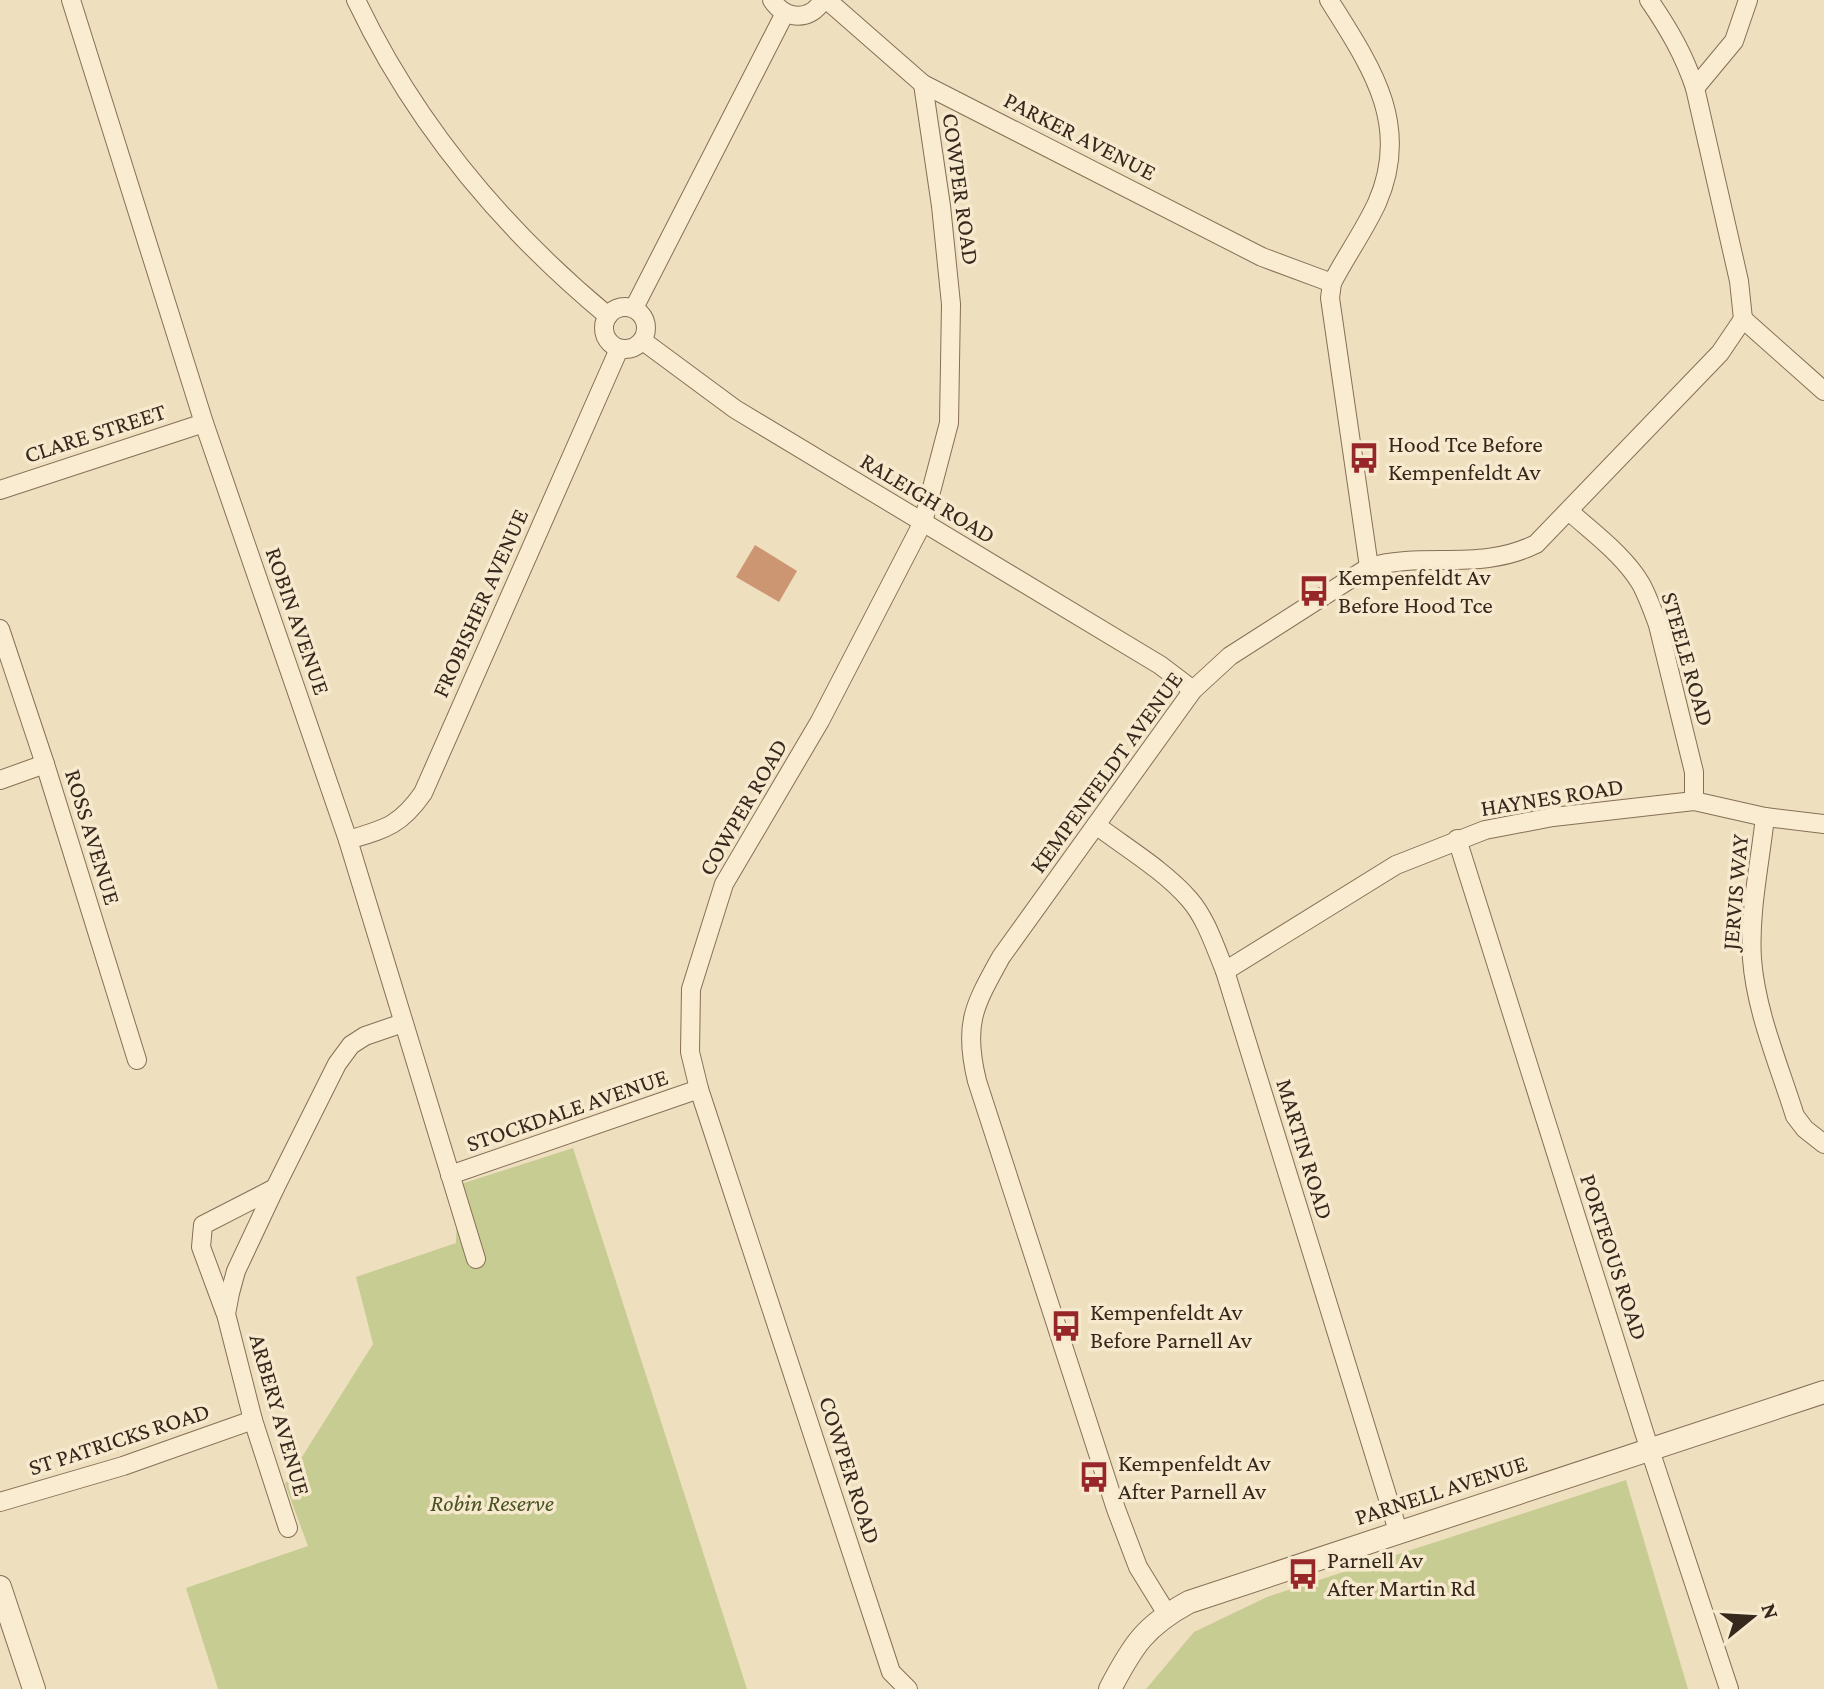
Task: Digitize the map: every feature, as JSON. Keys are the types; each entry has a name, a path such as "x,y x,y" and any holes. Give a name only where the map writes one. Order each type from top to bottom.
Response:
{"street":[{"name":"ROBIN AVENUE","path":"71,0 204,423 348,840 476,1259"},
{"path":"356,0 390,66 446,149 514,230 608,316"},
{"path":"634,308 779,7 802,16 811,13 825,0"},
{"name":"PARKER AVENUE","path":"825,0 923,84 1262,257 1332,283"},
{"path":"1329,0 1370,69 1388,115 1391,138 1390,162 1380,194 1332,283 1331,310 1369,567"},
{"path":"1649,0 1672,32 1695,88 1739,281 1743,319 1824,391"},
{"path":"1695,88 1734,41 1748,0"},
{"name":"COWPER ROAD","path":"908,1689 891,1672 699,1089 690,1052 691,989 724,884 820,721 923,522 949,423 951,304 941,206 923,84"},
{"path":"619,307 634,308 646,322 643,341 633,349 613,346 605,335 608,316 619,307"},
{"name":"KEMPENFELDT AVENUE","path":"1167,1614 1138,1567 1116,1509 970,1054 972,1019 986,985 1001,957 1193,690 1230,656 1369,567 1389,561 1482,561 1504,557 1536,544 1720,353 1743,319"},
{"name":"RALEIGH ROAD","path":"643,341 735,409 1160,665 1193,690"},
{"name":"FROBISHER AVENUE","path":"348,840 402,819 423,793 619,349"},
{"name":"CLARE STREET","path":"0,490 204,423"},
{"name":"STEELE ROAD","path":"1569,511 1625,563 1640,582 1650,603 1694,772 1694,801"},
{"name":"ROSS AVENUE","path":"0,629 137,1060"},
{"path":"0,780 45,764"},
{"name":"HAYNES ROAD","path":"1225,971 1396,865 1457,839 1510,824 1694,801 1765,817 1824,824"},
{"name":"JERVIS WAY","path":"1765,817 1755,903 1752,957 1755,982 1795,1116 1805,1129 1824,1144"},
{"name":"MARTIN ROAD","path":"1096,825 1190,899 1225,971 1398,1531"},
{"name":"PORTEOUS ROAD","path":"1457,839 1729,1689"},
{"name":"ARBERY AVENUE","path":"226,1314 236,1271 337,1064 351,1045 365,1036 403,1023"},
{"name":"STOCKDALE AVENUE","path":"450,1175 699,1089"},
{"name":"ARBERY AVENUE","path":"275,1188 203,1225 201,1247 226,1314 253,1420 288,1528"},
{"name":"PARNELL AVENUE","path":"1110,1689 1151,1625 1189,1602 1824,1392"},
{"name":"ST PATRICKS ROAD","path":"0,1502 123,1466 253,1420"},
{"path":"0,1587 34,1689"}],"green space":[{"name":"Robin Reserve","path":"573,1148 747,1689 218,1689 186,1588 308,1546 285,1484 373,1344 356,1277 456,1243 458,1185"},
{"path":"1626,1480 1688,1689 1146,1689 1194,1632 1267,1597"}],"building":[{"path":"755,545 797,571 779,602 736,577"}],"place":[{"name":"Hood Tce Before Kempenfeldt Av","path":"1364,458"},
{"name":"Kempenfeldt Av Before Hood Tce","path":"1314,591"},
{"name":"Kempenfeldt Av Before Parnell Av","path":"1066,1326"},
{"name":"Kempenfeldt Av After Parnell Av","path":"1094,1477"},
{"name":"Parnell Av After Martin Rd","path":"1303,1574"}]}
